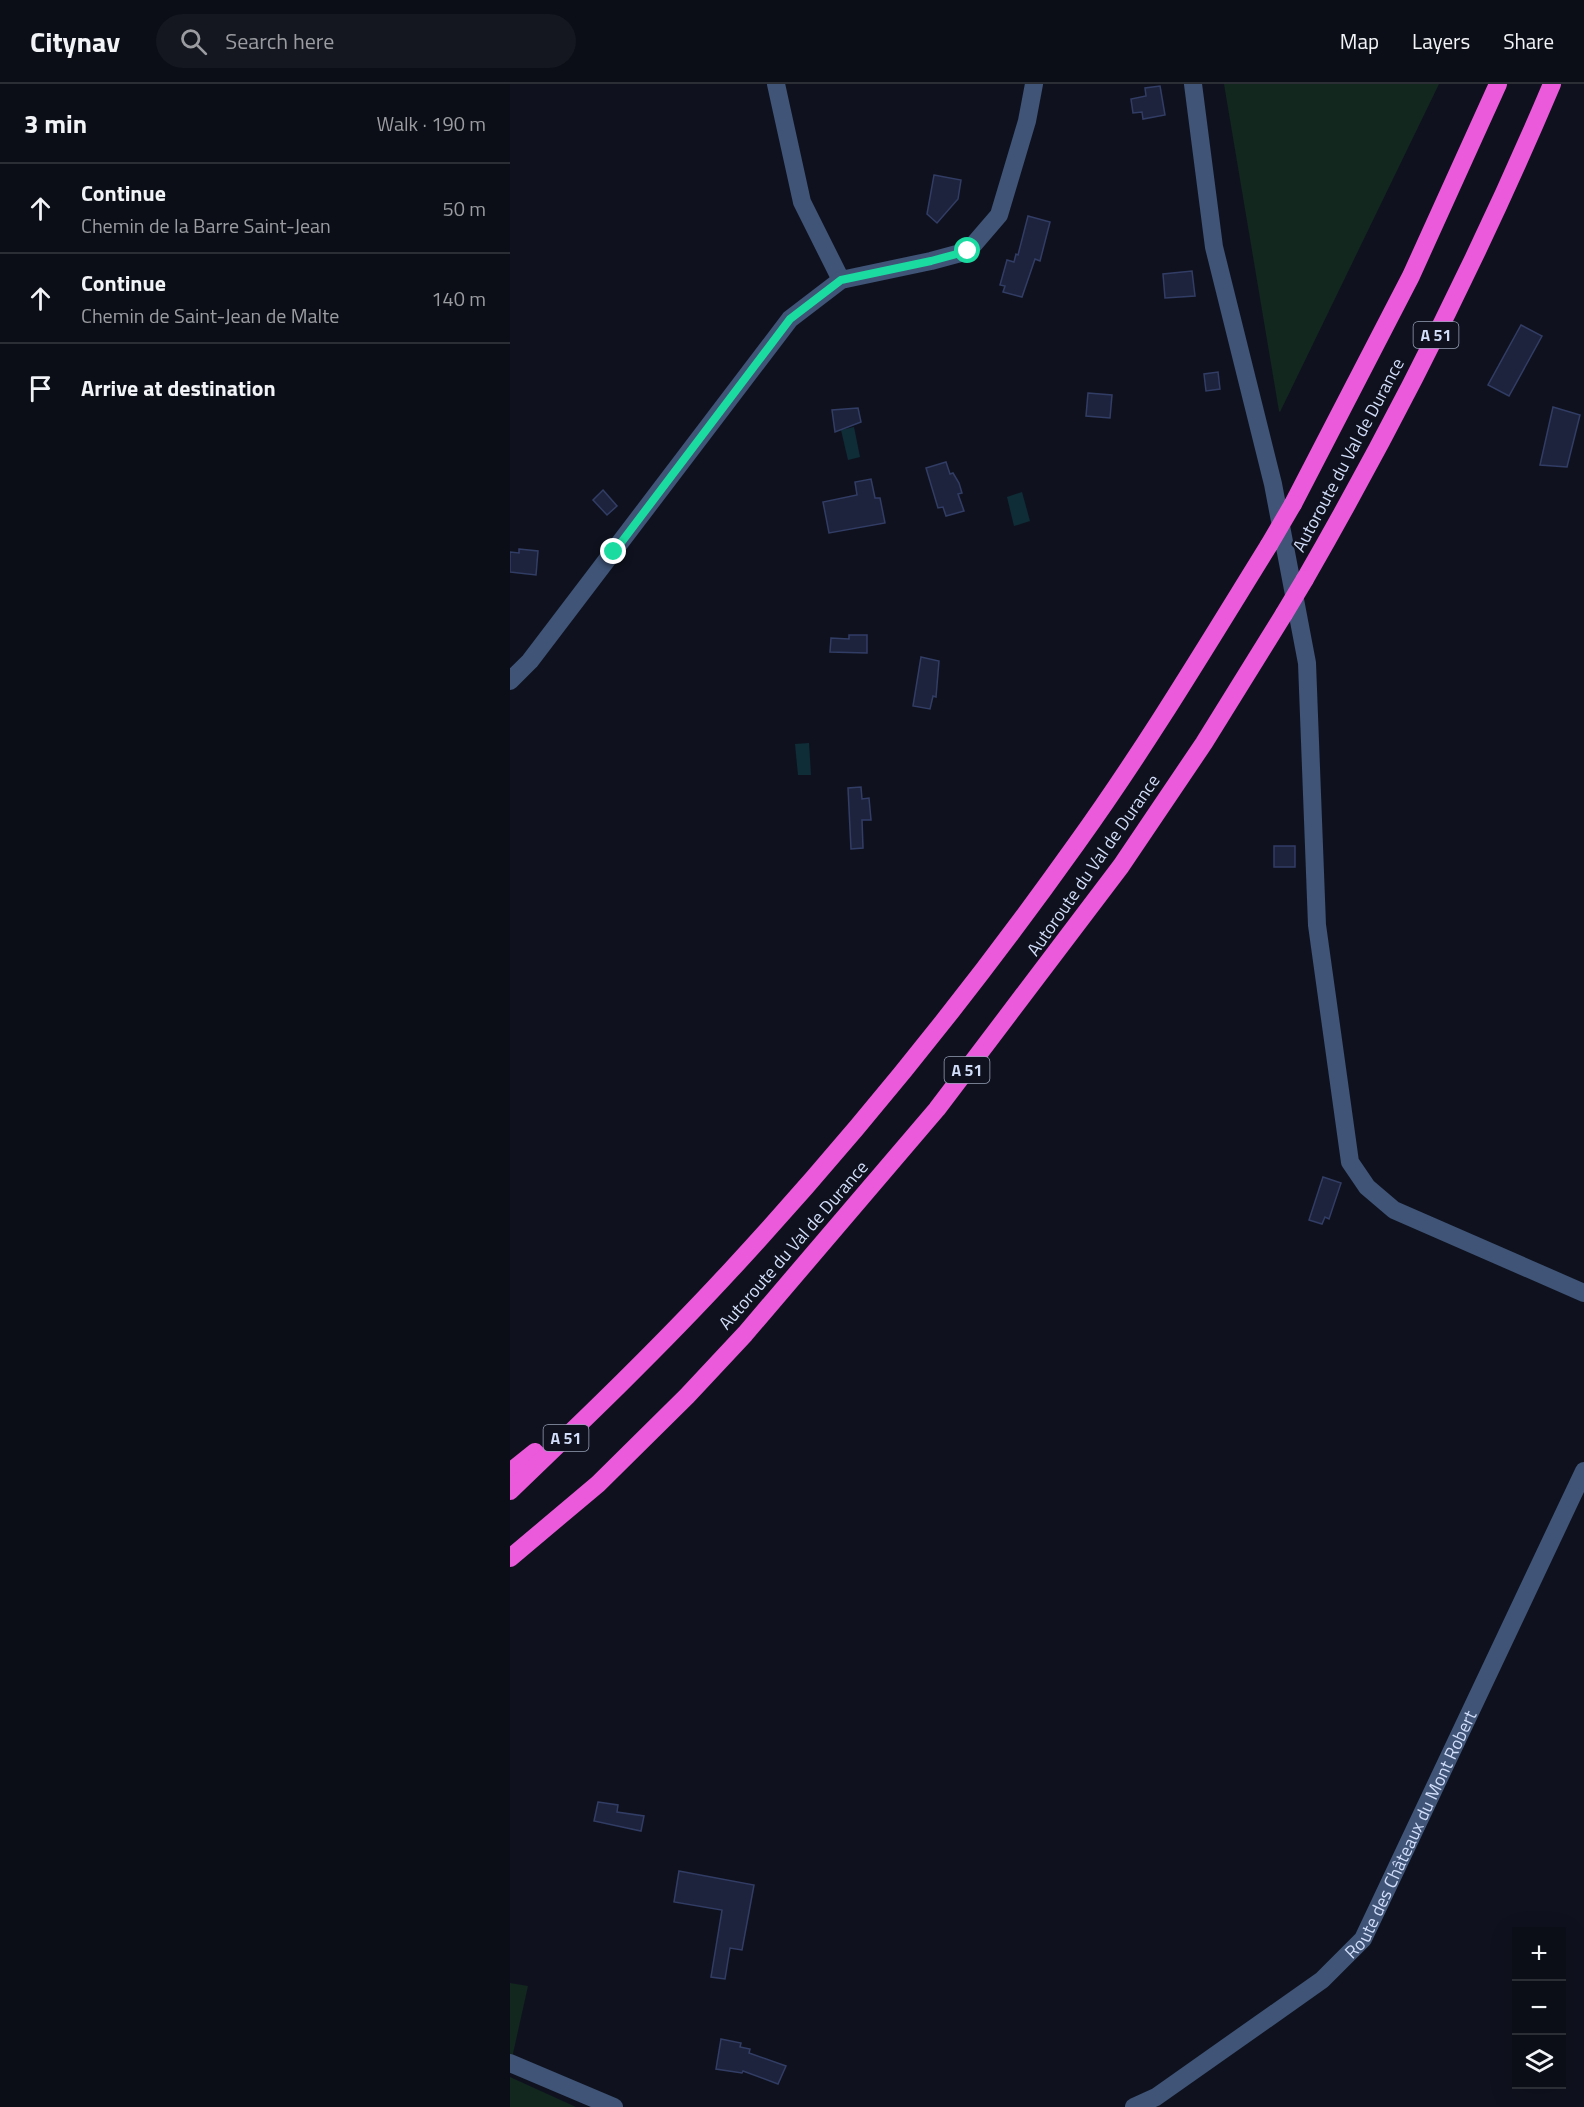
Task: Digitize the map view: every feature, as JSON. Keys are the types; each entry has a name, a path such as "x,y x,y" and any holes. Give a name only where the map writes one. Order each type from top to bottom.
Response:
{"highway":[{"name":"Autoroute du Val de Durance","path":"510,1491 621,1384 792,1202 855,1130 994,956 1078,841 1179,692 1293,504 1406,286 1498,84"},
{"name":"Autoroute du Val de Durance","path":"510,1558 598,1484 745,1334 937,1109 1121,866 1204,743 1305,579 1354,492 1446,315 1552,84"},
{"path":"510,1472 621,1384"},
{"path":"510,1574 598,1484"}],"street":[{"path":"776,84 802,202 841,280"},
{"path":"510,681 530,661 790,319 841,280 968,251 999,215 1027,121 1034,84"},
{"path":"1193,84 1214,247 1273,484 1307,663 1317,925 1350,1162 1367,1187 1394,1210 1584,1293"},
{"name":"Route des Châteaux du Mont Robert","path":"1134,2107 1156,2097 1322,1980 1363,1939 1584,1471"},
{"path":"510,2063 614,2107"}],"green space":[{"path":"1224,84 1439,84 1280,412 1279,411"},
{"path":"510,1983 528,1986 510,2067"},
{"path":"510,2077 576,2107 510,2107"}],"water":[{"path":"854,427 860,457 848,460 841,430"},
{"path":"1022,492 1030,521 1014,526 1007,497"},
{"path":"809,743 811,775 798,775 795,744"}],"building":[{"path":"1160,86 1165,115 1143,119 1142,112 1133,113 1131,99 1146,96 1145,88"},
{"path":"934,175 961,180 958,199 937,223 927,214"},
{"path":"1028,216 1050,222 1040,261 1035,259 1022,297 1003,292 1005,286 1000,285 1007,260 1014,262 1016,254 1018,255"},
{"path":"1192,271 1195,296 1165,298 1163,274"},
{"path":"1521,325 1542,336 1509,396 1488,385"},
{"path":"1218,372 1220,389 1206,391 1204,374"},
{"path":"1088,393 1112,395 1110,418 1086,416"},
{"path":"1553,407 1580,415 1567,467 1540,465"},
{"path":"858,408 861,422 835,432 832,410"},
{"path":"946,462 950,474 953,473 959,483 962,493 958,494 964,511 946,516 943,507 938,508 926,468"},
{"path":"871,479 875,498 880,498 885,523 829,533 823,502 857,495 855,482"},
{"path":"603,490 617,506 607,515 593,500"},
{"path":"519,549 538,551 536,575 510,572 510,552 519,553"},
{"path":"849,635 867,635 867,653 830,652 831,638 849,639"},
{"path":"921,657 939,661 936,697 933,696 930,709 913,706"},
{"path":"861,787 862,799 869,798 871,820 862,820 863,848 851,849 848,788"},
{"path":"1274,846 1295,846 1295,867 1274,867"},
{"path":"1323,1177 1341,1183 1329,1219 1325,1217 1322,1224 1309,1220"},
{"path":"598,1802 618,1805 617,1812 644,1816 641,1831 594,1821"},
{"path":"679,1871 754,1885 742,1950 730,1948 725,1979 711,1977 722,1910 674,1902"},
{"path":"721,2039 741,2043 740,2047 750,2049 749,2053 786,2066 778,2084 743,2071 742,2073 716,2069"}],"route":[{"path":"614,552 790,319 841,280 968,251"}]}
